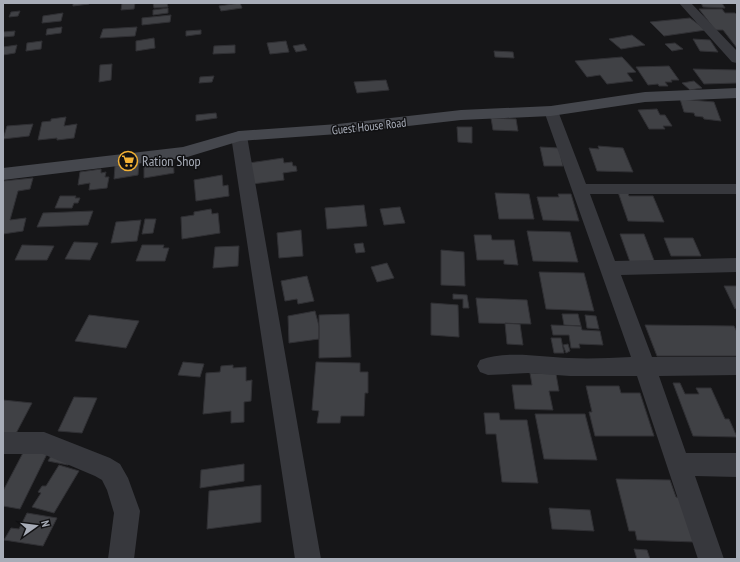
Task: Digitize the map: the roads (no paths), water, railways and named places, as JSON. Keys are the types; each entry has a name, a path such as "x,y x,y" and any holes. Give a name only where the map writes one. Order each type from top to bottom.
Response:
{"main road":[{"name":"Guest House Road","path":"3,174 184,152 239,136 338,129 461,115 551,111 645,97 737,93"}],"street":[{"path":"685,3 737,59"},
{"path":"551,111 645,367 711,559"},
{"path":"239,136 308,559"},
{"path":"580,189 737,189"},
{"path":"608,268 737,265"},
{"path":"488,366 528,364 570,367 737,366"},
{"path":"3,443 44,443 102,466 111,472 119,487 123,504 127,511 120,559"},
{"path":"679,464 737,464"}],"place":[{"name":"Ration Shop","path":"128,161"}]}
